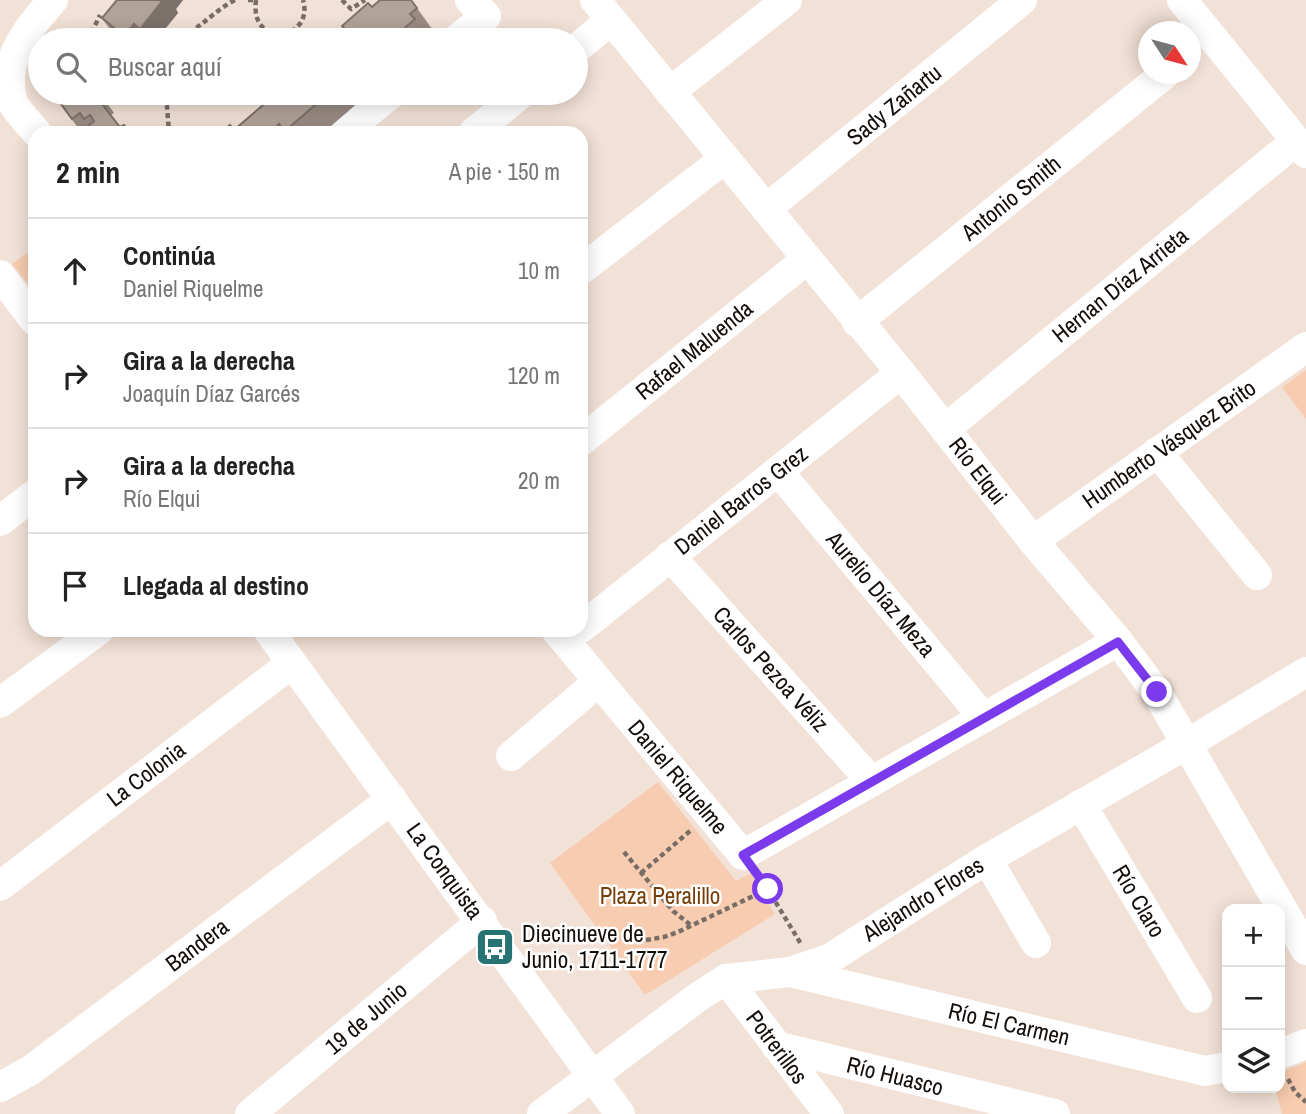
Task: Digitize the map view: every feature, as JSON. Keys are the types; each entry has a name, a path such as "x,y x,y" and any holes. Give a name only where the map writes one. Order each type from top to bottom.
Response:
{"street":[{"path":"29,28 53,0"},
{"path":"470,0 486,16 471,28"},
{"path":"670,92 787,0"},
{"name":"Sady Zañartu","path":"766,209 1022,0"},
{"path":"1182,0 1191,21"},
{"path":"588,32 603,10"},
{"name":"Río Elqui","path":"603,10 901,373 1032,541 1157,692 1306,950"},
{"path":"28,29 11,49 4,76 12,102 31,126"},
{"path":"1201,44 1301,147"},
{"name":"Antonio Smith","path":"857,321 1153,84"},
{"path":"352,126 377,105"},
{"path":"482,126 507,105"},
{"name":"Hernan Díaz Arrieta","path":"945,429 1301,147"},
{"path":"588,265 724,159"},
{"name":"Rafael Maluenda","path":"588,435 806,260"},
{"path":"4,286 28,313"},
{"name":"Humberto Vásquez Brito","path":"1032,541 1306,347"},
{"name":"Daniel Barros Grez","path":"588,618 901,373"},
{"path":"1157,452 1257,575"},
{"name":"Aurelio Díaz Meza","path":"778,471 984,718"},
{"path":"0,521 28,499"},
{"name":"Carlos Pezoa Véliz","path":"670,556 872,782"},
{"path":"0,703 90,637"},
{"name":"La Conquista","path":"273,637 620,1114"},
{"name":"Daniel Riquelme","path":"573,637 598,682 743,855"},
{"path":"743,855 1118,642"},
{"name":"La Colonia","path":"0,886 292,663"},
{"name":"Alejandro Flores","path":"542,1114 726,979 802,969 829,959 987,859 1303,679"},
{"path":"511,756 598,682"},
{"name":"Bandera","path":"0,1087 31,1070 392,799"},
{"name":"Río Claro","path":"1082,804 1197,998"},
{"path":"987,859 1035,943"},
{"name":"19 de Junio","path":"250,1114 482,921"},
{"name":"Río El Carmen","path":"802,969 1205,1071 1222,1068"},
{"name":"Potrerillos","path":"726,979 829,1114"},
{"path":"1285,1062 1306,1045"},
{"name":"Río Huasco","path":"776,1046 1028,1111 1055,1114"}],"path":[{"path":"197,28 216,11 235,0"},
{"path":"248,0 256,0 254,11 263,28"},
{"path":"297,28 304,18 303,0"},
{"path":"342,0 351,9 365,0"},
{"path":"94,28 100,15"},
{"path":"166,105 168,126"},
{"path":"641,873 710,815"},
{"path":"624,852 673,911 692,926"},
{"name":"Daniel Riquelme","path":"743,855 768,889 802,969"},
{"path":"646,940 664,937 692,926 768,889"},
{"path":"1285,1070 1295,1092 1306,1102"}],"green space":[{"path":"28,252 28,283 12,264"},
{"path":"1306,370 1306,419 1282,387"},
{"name":"Plaza Peralillo","path":"658,782 736,881 751,873 775,914 645,995 550,863"},
{"path":"1306,1062 1306,1114 1282,1114 1276,1093 1285,1093 1285,1071"}],"building":[{"path":"117,0 163,0 141,28 134,24 131,28 114,28 102,18"},
{"path":"380,0 411,0 417,8 410,14 415,19 405,28 342,26 368,3 372,7"},
{"path":"62,105 103,105 119,126 88,126 94,121 90,115 84,119 80,113 72,119"},
{"path":"263,105 315,105 291,126 239,126"}],"place":[{"name":"Diecinueve de Junio, 1711-1777","path":"495,947"}],"route":[{"path":"768,889 743,855 1118,642 1157,692"}]}
